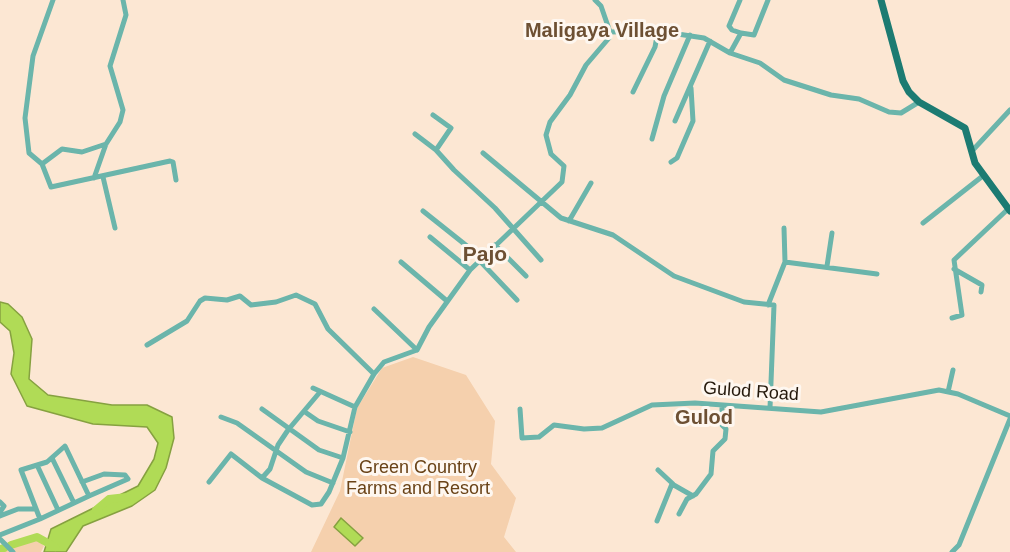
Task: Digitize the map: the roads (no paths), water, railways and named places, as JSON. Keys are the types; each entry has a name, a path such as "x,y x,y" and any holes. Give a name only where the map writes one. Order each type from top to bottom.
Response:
{"main road":[{"path":"881,0 903,81 919,102 962,125 968,134 975,163 1009,210"}],"street":[{"path":"52,0 33,56 25,118 28,150 42,164 52,188 170,161 173,162 176,180"},
{"path":"94,178 106,144 120,122 123,110 110,66 126,15 123,0"},
{"path":"209,482 231,454 262,478 312,505 321,504 343,458 355,407 374,374 384,362 417,350 470,270 562,182 565,170 551,154 547,142 550,122 570,95 593,55 609,38 610,32 601,6 596,0"},
{"path":"740,0 729,26 732,30 754,35 768,0"},
{"path":"610,32 658,31 690,35 710,41 730,53 760,63 784,80 831,95 859,99 889,112 901,113 919,102"},
{"path":"633,92 654,47 658,31"},
{"path":"730,53 741,33"},
{"path":"652,138 664,96 690,35"},
{"path":"675,121 710,41"},
{"path":"671,162 677,158 693,121 691,88"},
{"path":"972,151 1010,110"},
{"path":"433,115 451,128 436,150"},
{"path":"415,134 436,150 542,260"},
{"path":"42,164 62,149 82,152 106,144"},
{"path":"483,153 541,203 569,221 613,235 674,276 744,302 774,305 776,315 770,408"},
{"path":"923,223 984,176"},
{"path":"103,177 115,228"},
{"path":"569,221 591,183"},
{"path":"952,318 962,315 954,269 956,256 1009,210"},
{"path":"423,211 481,259 517,300"},
{"path":"768,305 785,262 784,228"},
{"path":"827,266 832,233"},
{"path":"429,237 470,270"},
{"path":"495,245 526,276"},
{"path":"402,261 447,302"},
{"path":"785,262 877,274"},
{"path":"954,269 982,285 981,292"},
{"path":"147,345 187,321 200,301 205,298 227,300 240,296 251,305 276,302 296,295 315,304 328,329 374,374"},
{"path":"374,309 417,350"},
{"path":"948,392 953,370"},
{"path":"313,388 355,407"},
{"name":"Gulod Road","path":"520,410 522,438 539,437 554,425 584,429 602,428 652,405 723,405 820,412 939,390 1010,418"},
{"path":"262,478 270,469 288,430 320,392"},
{"path":"679,514 687,499 693,496 711,474 713,451 726,435 726,429 722,424 723,405"},
{"path":"262,409 288,430 319,450 343,458"},
{"path":"304,412 318,421 350,432"},
{"path":"221,417 237,423 306,472 333,483"},
{"path":"952,552 959,545 1010,418"},
{"path":"40,519 21,471 22,468 37,465 52,458 65,446 88,496"},
{"path":"52,458 74,502"},
{"path":"37,465 58,510"},
{"path":"658,470 673,484 693,496"},
{"path":"13,552 0,537 128,479 125,475 99,476 82,482"},
{"path":"99,476 106,488"},
{"path":"657,520 673,484"},
{"path":"0,502 4,506 0,514"},
{"path":"0,514 18,509 36,509"}],"waterway":[{"path":"96,510 109,499 127,497"},
{"path":"11,545 37,537 55,547"},
{"path":"0,549 4,548"}],"district":[{"name":"Maligaya Village","path":"602,31"},
{"name":"Pajo","path":"485,255"},
{"name":"Gulod","path":"704,418"}],"park label":[{"name":"Green Country Farms and Resort","path":"418,478"}]}
